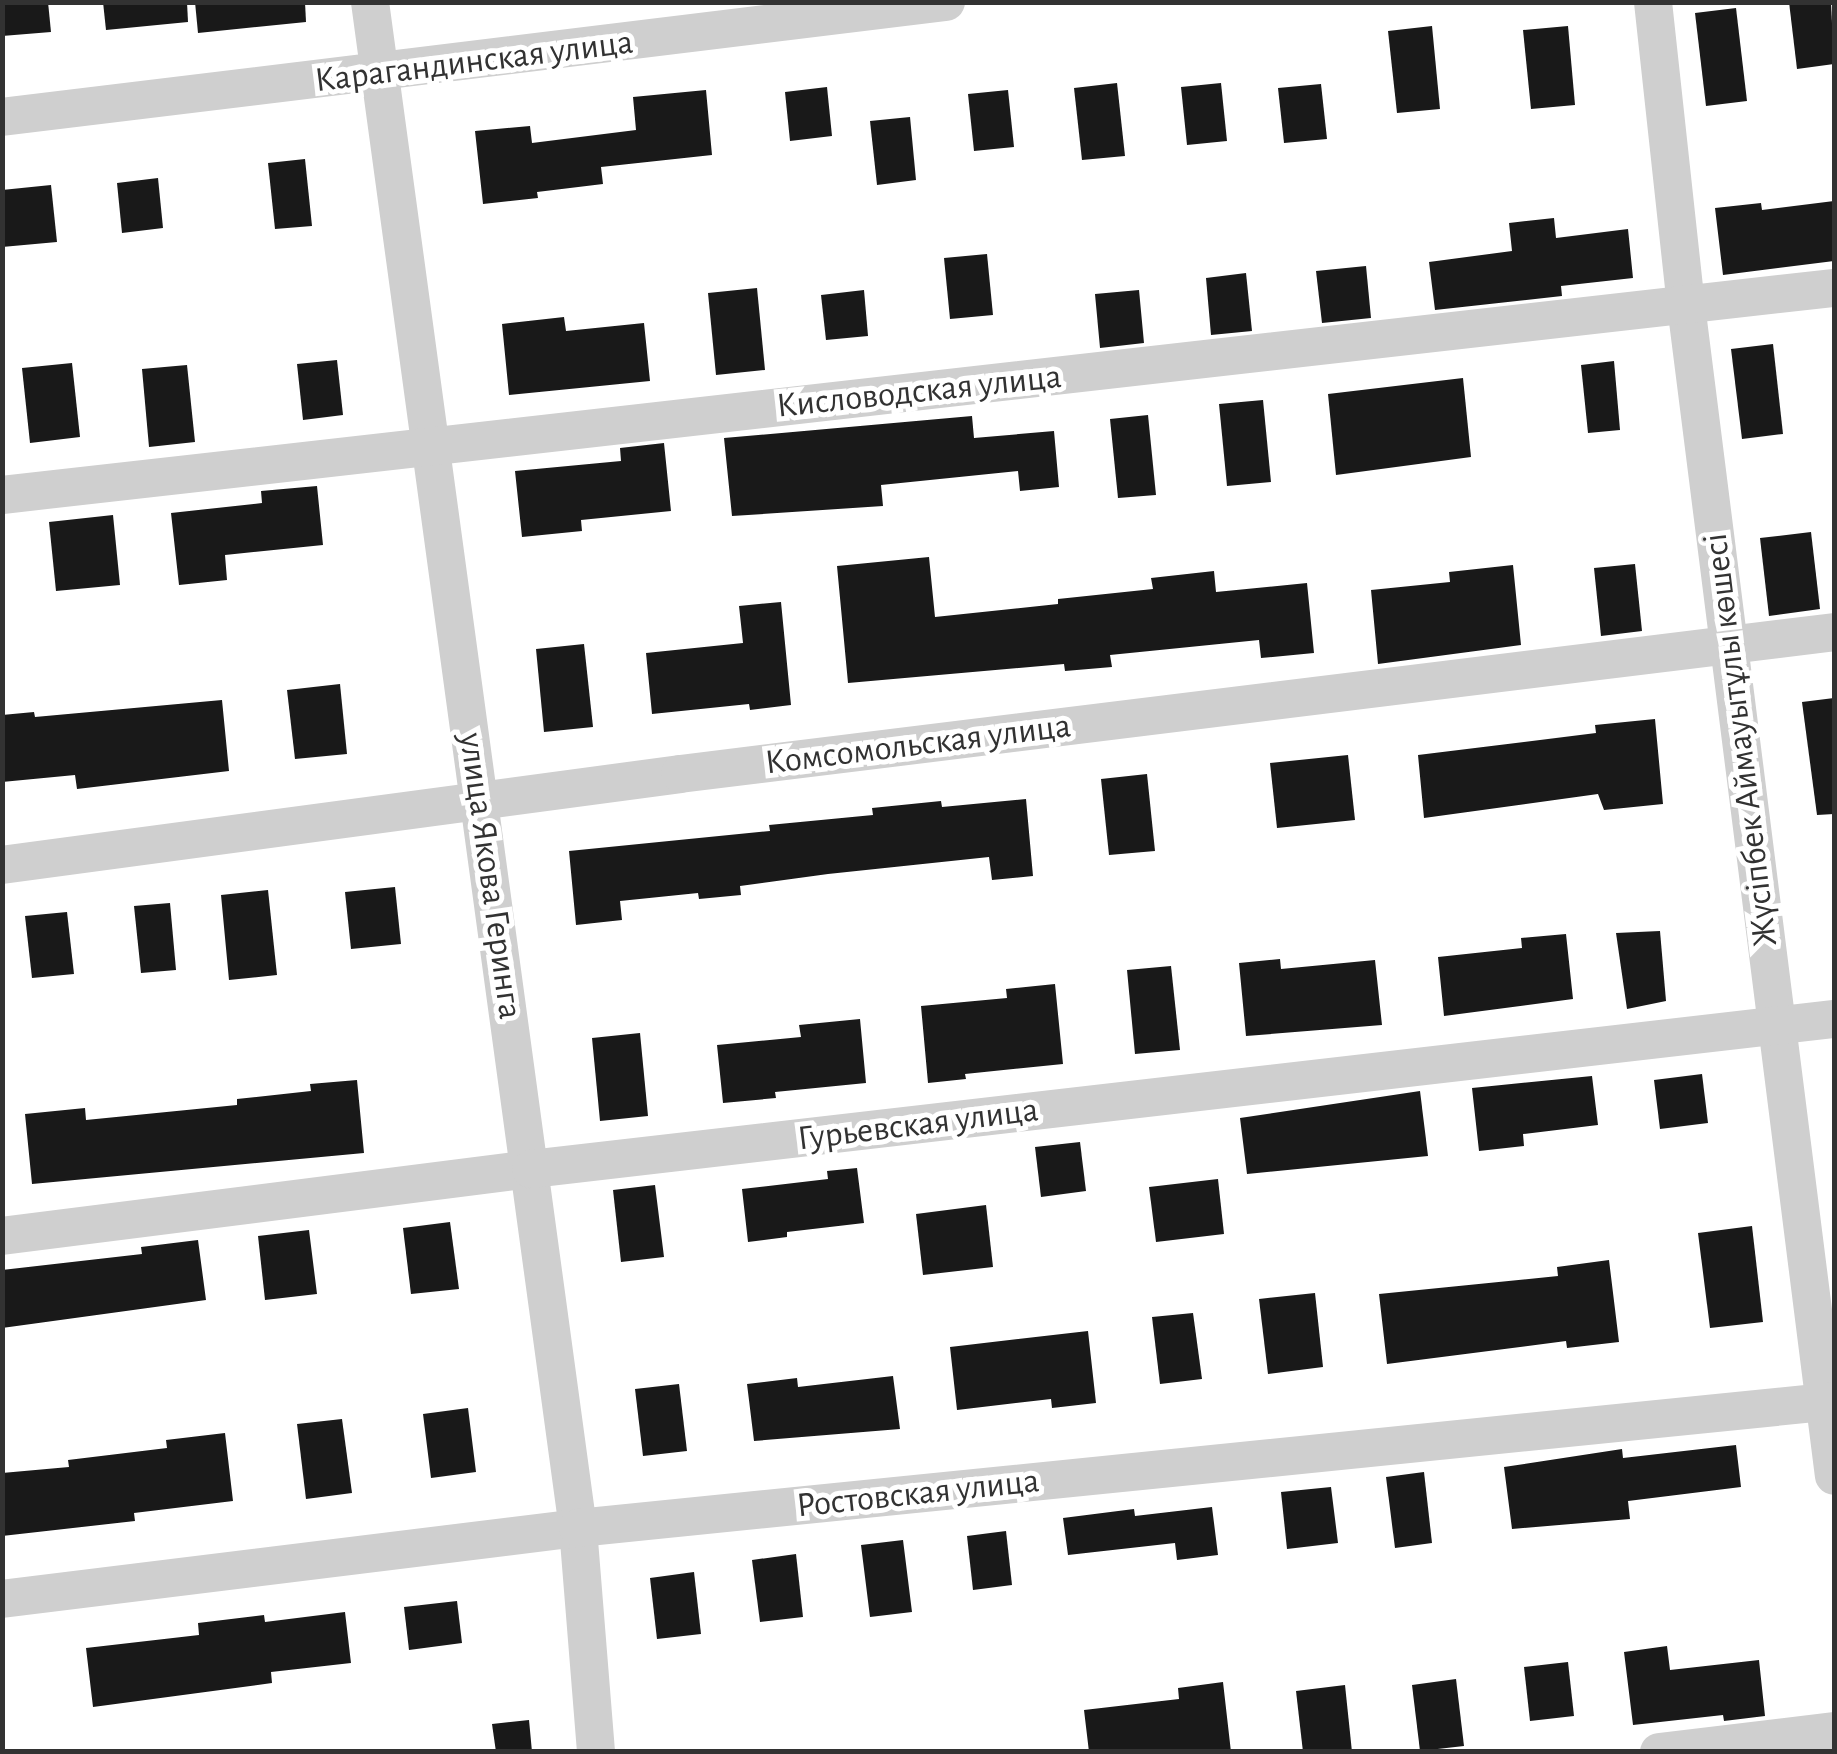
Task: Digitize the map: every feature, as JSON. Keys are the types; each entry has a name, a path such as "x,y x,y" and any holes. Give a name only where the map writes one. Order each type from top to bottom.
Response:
{"street":[{"name":"улица Якова Геринга","path":"370,2 578,1528 596,1752"},
{"name":"Карагандинская улица","path":"2,117 946,2"},
{"name":"Жүсіпбек Аймауытұлы көшесі","path":"1653,2 1686,305 1776,1026 1829,1402 1834,1476"},
{"name":"Кисловодская улица","path":"2,495 1834,288"},
{"name":"Комсомольская улица","path":"2,864 1834,632"},
{"name":"Гурьевская улица","path":"2,1236 531,1170 1834,1019"},
{"name":"Ростовская улица","path":"2,1599 578,1528 1829,1402"},
{"path":"1658,1752 1834,1730"}],"building":[{"path":"2,2 48,2 51,32 2,36"},
{"path":"103,2 187,2 188,22 106,30"},
{"path":"195,2 305,2 306,22 198,33"},
{"path":"1789,2 1831,2 1834,64 1797,69"},
{"path":"1736,8 1747,101 1706,106 1695,13"},
{"path":"1432,26 1440,109 1397,113 1388,31"},
{"path":"1568,26 1575,105 1531,109 1523,30"},
{"path":"1117,83 1125,156 1082,160 1074,88"},
{"path":"1221,83 1227,141 1187,145 1181,87"},
{"path":"1321,84 1327,139 1284,143 1278,88"},
{"path":"827,87 832,136 790,141 785,92"},
{"path":"706,90 712,155 601,167 603,184 537,192 538,198 483,204 475,131 530,126 532,143 636,130 633,97"},
{"path":"1008,90 1014,147 974,151 968,94"},
{"path":"910,117 916,180 877,185 870,121"},
{"path":"305,159 312,226 275,229 268,163"},
{"path":"158,178 163,228 122,233 117,183"},
{"path":"51,185 57,242 2,247 2,190"},
{"path":"1834,201 1834,261 1723,275 1715,208 1761,203 1762,210"},
{"path":"1554,218 1556,238 1628,229 1633,278 1561,286 1562,296 1435,310 1429,262 1512,251 1509,223"},
{"path":"987,254 993,315 950,319 944,258"},
{"path":"1366,266 1371,318 1322,323 1316,271"},
{"path":"1246,273 1252,331 1211,335 1206,278"},
{"path":"757,288 765,370 716,375 708,293"},
{"path":"864,290 868,336 826,340 821,295"},
{"path":"1139,290 1144,343 1100,348 1095,294"},
{"path":"564,317 566,331 644,323 650,381 509,395 502,324"},
{"path":"1773,344 1783,434 1742,439 1731,349"},
{"path":"337,360 343,415 303,420 297,364"},
{"path":"1614,361 1620,430 1588,433 1581,365"},
{"path":"72,363 80,437 30,443 22,368"},
{"path":"187,365 195,442 149,447 142,369"},
{"path":"1463,378 1471,457 1336,475 1328,394"},
{"path":"1263,400 1271,482 1227,486 1219,404"},
{"path":"1148,415 1156,495 1118,498 1110,419"},
{"path":"972,416 974,438 1054,431 1059,487 1020,491 1018,471 881,485 883,506 732,516 724,438"},
{"path":"664,443 671,511 581,520 582,531 522,537 515,471 621,461 620,448"},
{"path":"317,486 323,545 225,555 227,580 179,585 171,513 262,503 261,491"},
{"path":"113,515 120,585 56,591 49,522"},
{"path":"1811,532 1820,609 1769,616 1760,538"},
{"path":"929,557 935,617 1153,589 1151,578 1214,571 1216,592 1307,583 1314,653 1261,658 1259,640 1110,655 1112,667 1065,671 1064,664 848,683 837,566"},
{"path":"1635,564 1642,631 1601,636 1594,568"},
{"path":"1513,565 1521,645 1378,664 1371,590 1450,582 1449,572"},
{"path":"781,602 791,705 750,710 749,704 652,714 646,653 743,643 739,606"},
{"path":"584,644 593,727 544,732 536,649"},
{"path":"340,684 347,754 295,759 287,690"},
{"path":"1834,698 1834,814 1817,815 1802,702"},
{"path":"222,700 229,771 77,789 75,775 2,782 2,715 34,712 35,717"},
{"path":"1655,719 1663,804 1604,810 1598,794 1424,818 1418,755 1596,733 1595,725"},
{"path":"1348,755 1355,820 1277,828 1270,763"},
{"path":"1147,774 1155,851 1109,855 1101,779"},
{"path":"1026,799 1033,876 992,880 989,857 828,874 740,886 741,895 699,899 698,893 620,901 622,920 576,925 569,851 770,831 769,825 873,815 872,808 941,801 942,807"},
{"path":"395,887 401,944 351,949 345,892"},
{"path":"268,890 277,975 229,980 221,895"},
{"path":"170,903 176,970 141,973 134,906"},
{"path":"67,912 74,974 32,978 25,916"},
{"path":"1660,931 1666,1001 1627,1009 1616,933"},
{"path":"1566,934 1573,999 1444,1016 1438,957 1522,948 1521,938"},
{"path":"1280,959 1281,969 1375,960 1382,1025 1246,1036 1239,963"},
{"path":"1171,966 1180,1050 1135,1054 1127,970"},
{"path":"1055,984 1063,1064 965,1074 966,1079 928,1083 921,1006 1007,998 1006,989"},
{"path":"860,1019 866,1083 775,1092 776,1098 723,1103 717,1045 801,1037 799,1025"},
{"path":"640,1033 648,1116 600,1121 592,1038"},
{"path":"1702,1074 1708,1123 1660,1129 1654,1080"},
{"path":"1592,1076 1598,1125 1523,1134 1524,1146 1479,1151 1472,1088"},
{"path":"357,1080 364,1153 32,1184 25,1114 85,1108 86,1120 237,1105 237,1099 311,1091 310,1084"},
{"path":"1420,1091 1428,1156 1247,1174 1240,1118"},
{"path":"1080,1142 1086,1191 1041,1197 1035,1147"},
{"path":"857,1168 864,1223 787,1232 787,1237 748,1242 742,1189 828,1179 827,1171"},
{"path":"1218,1179 1224,1234 1156,1242 1149,1187"},
{"path":"655,1185 664,1257 621,1262 613,1190"},
{"path":"986,1205 993,1267 923,1275 916,1214"},
{"path":"450,1222 459,1289 411,1294 403,1228"},
{"path":"1752,1226 1763,1322 1710,1328 1698,1233"},
{"path":"309,1230 317,1294 265,1300 258,1236"},
{"path":"198,1240 206,1300 2,1328 2,1270 142,1254 141,1247"},
{"path":"1609,1260 1619,1342 1567,1348 1566,1341 1387,1364 1379,1294 1558,1276 1557,1267"},
{"path":"1315,1293 1323,1367 1268,1374 1259,1299"},
{"path":"1193,1313 1202,1379 1160,1384 1152,1317"},
{"path":"1088,1331 1096,1403 1052,1408 1051,1399 957,1410 950,1347"},
{"path":"893,1376 900,1429 754,1441 747,1384 797,1378 798,1387"},
{"path":"679,1384 687,1451 643,1456 635,1389"},
{"path":"468,1408 476,1472 431,1478 423,1414"},
{"path":"342,1419 352,1493 306,1499 297,1424"},
{"path":"225,1433 233,1501 134,1513 135,1521 2,1536 2,1473 69,1467 68,1460 167,1448 166,1440"},
{"path":"1736,1445 1741,1487 1628,1501 1630,1519 1512,1529 1504,1467 1622,1449 1623,1458"},
{"path":"1424,1472 1432,1543 1395,1548 1386,1477"},
{"path":"1331,1487 1338,1543 1287,1549 1281,1492"},
{"path":"1212,1507 1218,1555 1177,1560 1175,1543 1068,1555 1063,1518 1134,1509 1135,1516"},
{"path":"1006,1531 1012,1585 973,1590 967,1536"},
{"path":"903,1540 912,1612 870,1617 861,1545"},
{"path":"796,1554 803,1617 760,1622 752,1560"},
{"path":"694,1572 701,1634 657,1639 650,1578"},
{"path":"457,1601 462,1643 409,1650 404,1607"},
{"path":"345,1612 351,1663 271,1672 272,1683 93,1707 86,1648 199,1635 198,1623 264,1615 265,1622"},
{"path":"1667,1646 1670,1670 1759,1660 1765,1716 1724,1721 1723,1715 1633,1725 1624,1652"},
{"path":"1568,1662 1574,1716 1530,1721 1524,1667"},
{"path":"1456,1679 1464,1746 1420,1751 1412,1685"},
{"path":"1223,1682 1231,1752 1089,1752 1084,1710 1179,1699 1178,1688"},
{"path":"1345,1685 1352,1752 1303,1752 1296,1691"},
{"path":"529,1720 532,1752 496,1752 492,1724"}]}
